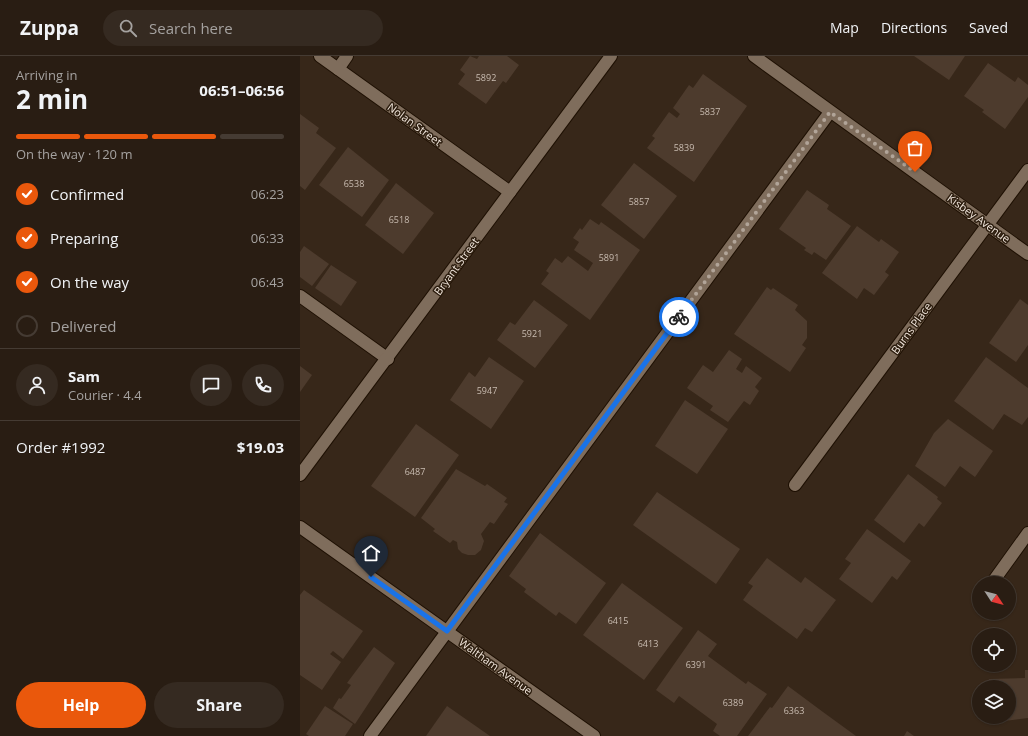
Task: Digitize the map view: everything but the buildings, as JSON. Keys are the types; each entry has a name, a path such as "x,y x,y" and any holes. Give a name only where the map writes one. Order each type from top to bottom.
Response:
{"street":[{"name":"Nolan Street","path":"320,56 510,192"},
{"path":"338,69 347,56"},
{"name":"Bryant Street","path":"300,475 388,359 611,56"},
{"name":"Kisbey Avenue","path":"754,56 1028,254"},
{"path":"370,736 830,112"},
{"name":"Burns Place","path":"795,485 1028,170"},
{"path":"300,296 388,359"},
{"name":"Waltham Avenue","path":"300,527 594,736"},
{"path":"997,576 1028,533"}],"way so far":[{"path":"679,317 830,112 915,172"}],"route":[{"path":"371,577 447,631 679,317"}]}
